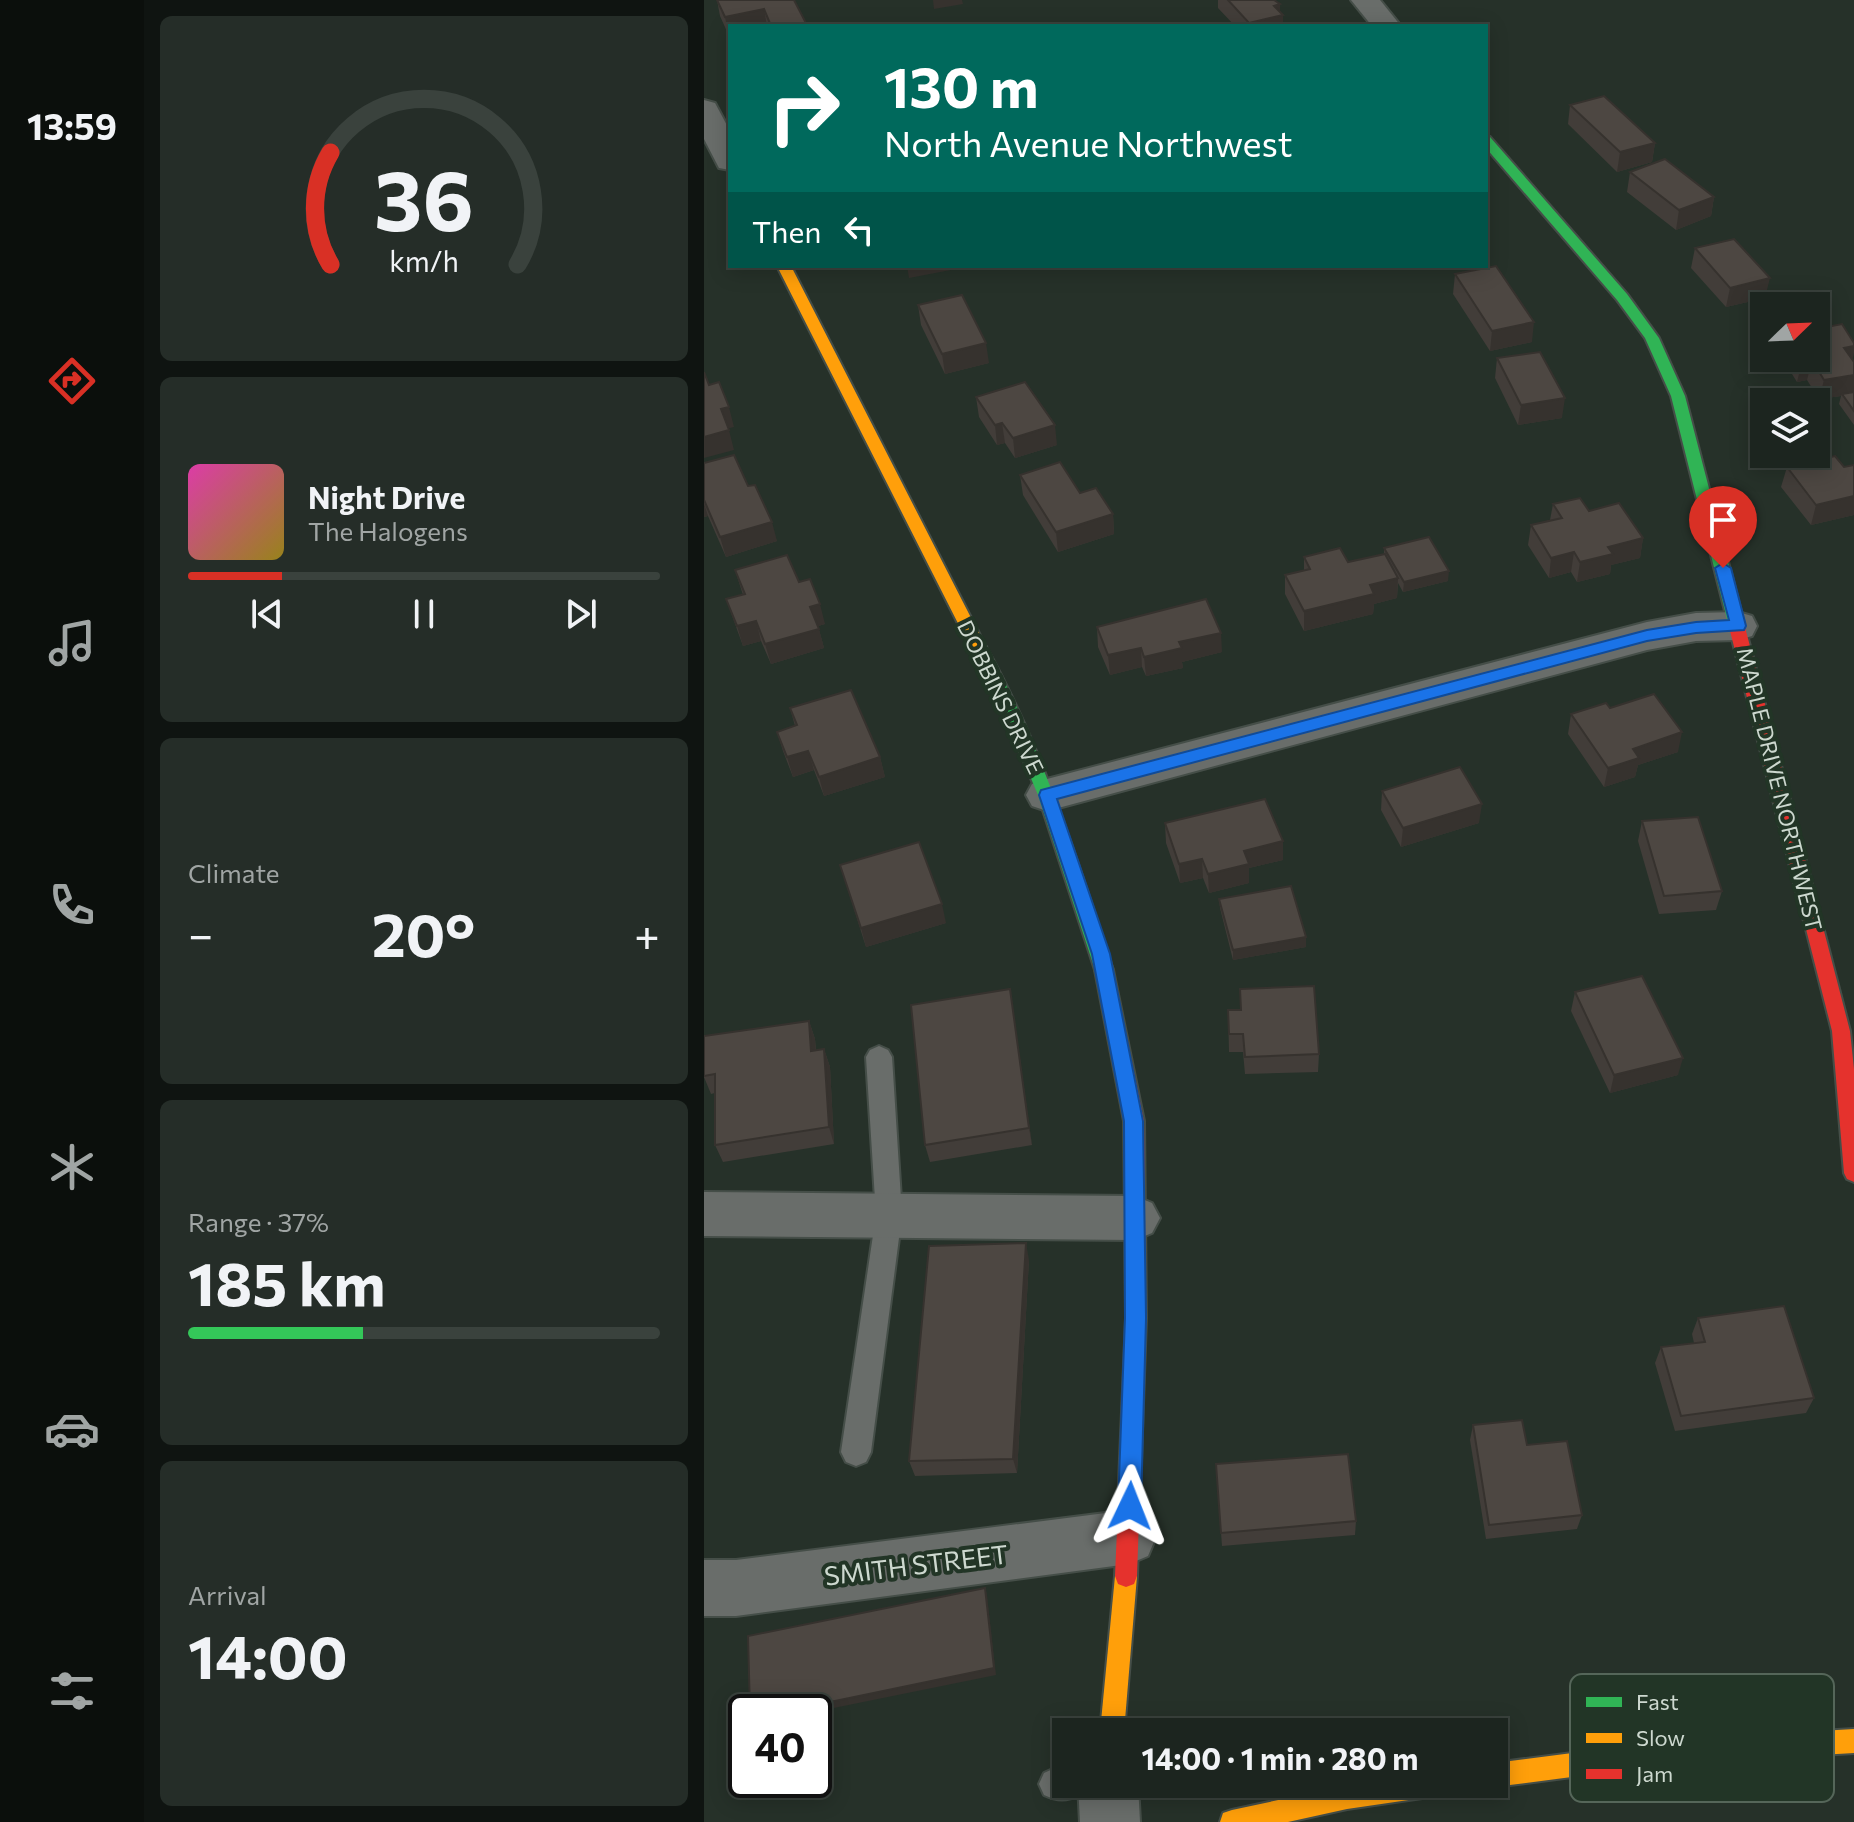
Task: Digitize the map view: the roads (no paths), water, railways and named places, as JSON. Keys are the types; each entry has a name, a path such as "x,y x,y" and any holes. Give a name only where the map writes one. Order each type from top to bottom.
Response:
{"street":[{"path":"1365,0 1385,24"},
{"path":"704,109 728,157"},
{"name":"MAPLE DRIVE NORTHWEST","path":"1488,142 1622,297 1652,338 1678,396 1841,1031 1854,1173"},
{"name":"DOBBINS DRIVE","path":"785,268 1011,712 1047,795 1101,954 1134,1121 1136,1318 1129,1537 1113,1718"},
{"path":"1047,795 1647,636 1696,627 1738,626"},
{"path":"704,1214 1135,1218"},
{"name":"SMITH STREET","path":"704,1588 736,1588 1129,1537"},
{"path":"1834,1741 1854,1741"},
{"path":"1508,1773 1570,1765"},
{"path":"1089,1798 1110,1822"},
{"path":"1232,1822 1349,1810 1389,1798"}],"lane":[{"path":"856,1452 889,1215 879,1057"}]}
